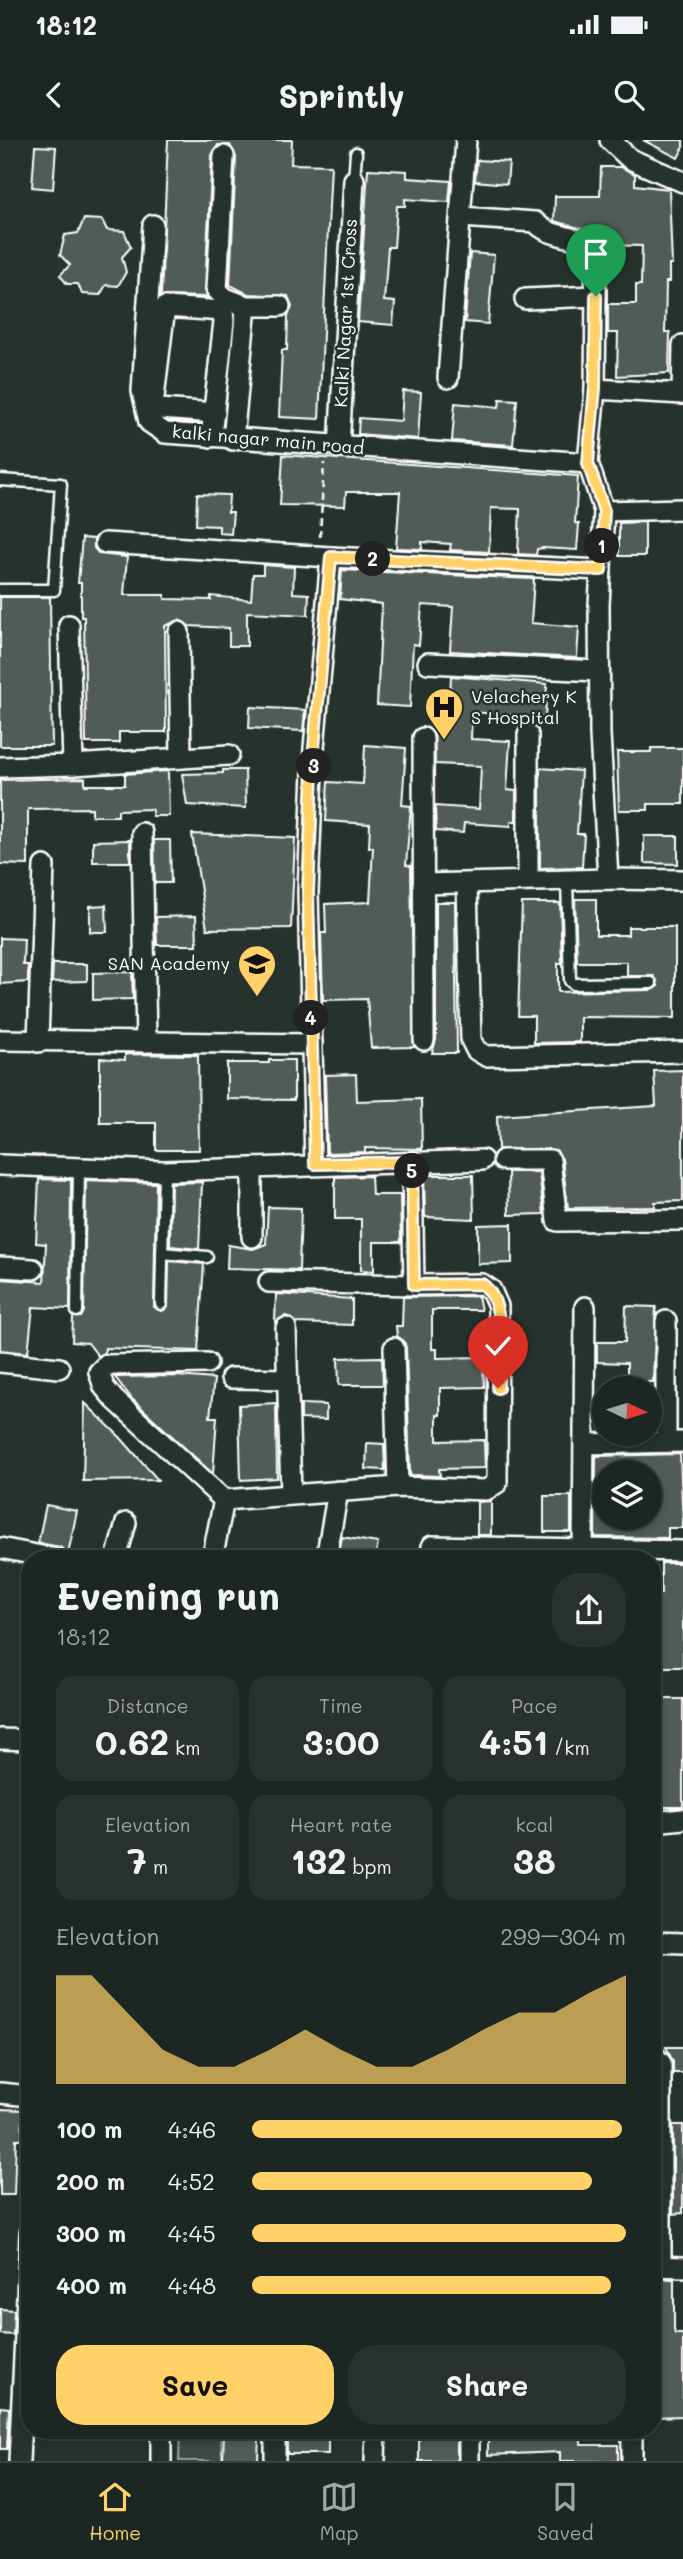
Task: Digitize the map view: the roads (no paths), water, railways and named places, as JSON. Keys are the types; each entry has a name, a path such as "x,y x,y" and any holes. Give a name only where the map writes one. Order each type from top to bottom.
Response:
{"street":[{"path":"448,378 467,140"},
{"path":"610,140 630,159 683,182"},
{"path":"224,156 217,290 225,299 246,306 280,306"},
{"name":"Kalki Nagar 1st Cross","path":"332,446 354,180"},
{"path":"461,217 535,222 543,232 583,240 593,248 596,296 595,388 588,463 604,511 599,671 608,879"},
{"name":"kalki nagar main road","path":"153,225 152,352 142,391 149,422 161,430 233,440 588,463"},
{"path":"525,299 596,296"},
{"path":"233,440 246,306"},
{"path":"211,438 215,413 223,311 165,307 152,352 153,405 162,409 215,413"},
{"path":"595,388 682,394 683,345"},
{"path":"161,430 162,409"},
{"path":"604,511 683,509"},
{"path":"105,543 601,570"},
{"path":"315,1164 308,892 325,557"},
{"path":"69,625 73,765"},
{"path":"179,632 181,758"},
{"path":"428,663 599,671"},
{"path":"528,735 528,880"},
{"path":"423,738 424,1040"},
{"path":"0,767 229,755"},
{"path":"142,834 146,1042"},
{"path":"37,1042 44,866"},
{"path":"423,884 528,880 683,880"},
{"path":"467,884 471,1040 475,1051 486,1056 527,1058 683,1052"},
{"path":"0,1040 312,1044"},
{"path":"0,1165 164,1171 482,1160"},
{"path":"503,1160 550,1160 555,1220 683,1220"},
{"path":"412,1162 414,1285"},
{"path":"252,1169 252,1237"},
{"path":"0,1267 33,1269"},
{"path":"207,1363 106,1364 99,1372 104,1387 114,1399 224,1500 398,1487 486,1490 497,1483 498,1306 495,1296 482,1284 269,1282"},
{"path":"583,1550 586,1307"},
{"path":"584,1444 675,1442 666,1321"},
{"path":"286,1328 291,1494"},
{"path":"394,1348 398,1487"},
{"path":"0,1363 59,1368"},
{"path":"230,1378 287,1379"},
{"path":"328,1550 338,1491"},
{"path":"214,1550 224,1500"},
{"path":"118,1550 126,1523"},
{"path":"431,1550 432,1546 488,1550"},
{"path":"0,1548 21,1552"},
{"path":"661,1554 683,1551"},
{"path":"0,1739 21,1740"},
{"path":"661,1821 683,1819"},
{"path":"661,1942 683,1943"},
{"path":"0,2093 21,2095"},
{"path":"661,2266 683,2267"},
{"path":"19,2461 21,2423"},
{"path":"161,2439 161,2461"},
{"path":"275,2439 275,2461"},
{"path":"375,2461 376,2439"},
{"path":"469,2439 469,2461"},
{"path":"632,2439 632,2461"}],"lane":[{"path":"354,180 356,153"},
{"path":"0,480 61,484 54,590 0,590"},
{"path":"567,881 570,981 575,984 651,983"},
{"path":"77,1311 79,1168"},
{"path":"161,1304 164,1171"},
{"path":"162,1253 206,1257"}],"place":[{"name":"Velachery K S Hospital","path":"444,741"},
{"name":"SAN Academy","path":"257,998"}]}
